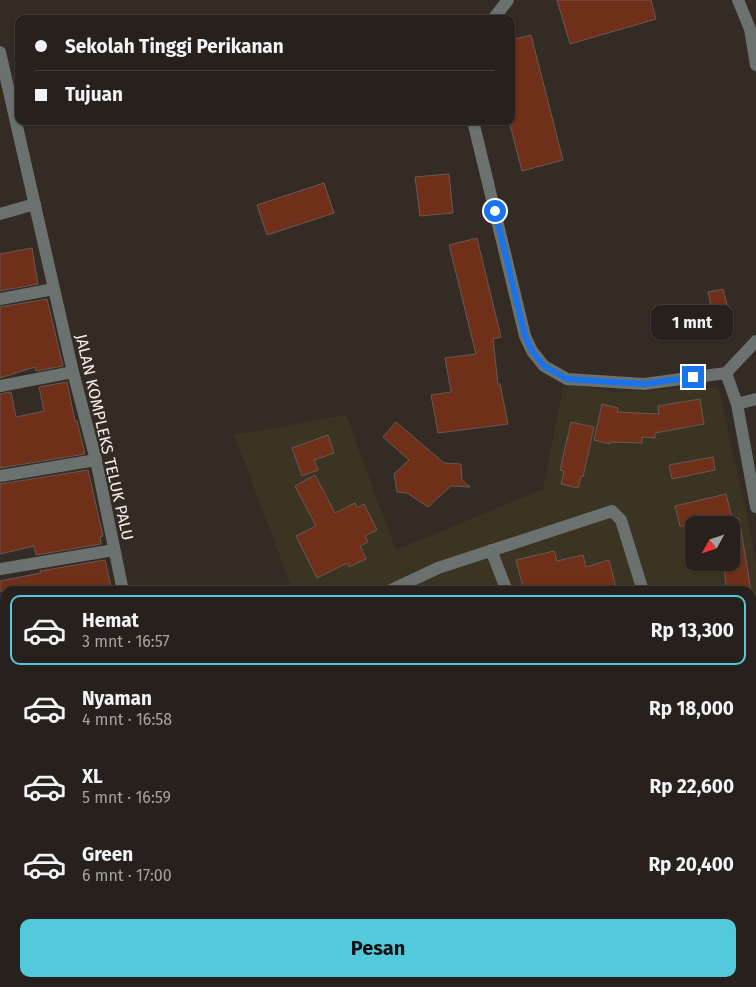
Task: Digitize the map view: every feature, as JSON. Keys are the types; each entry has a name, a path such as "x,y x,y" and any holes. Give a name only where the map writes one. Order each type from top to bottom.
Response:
{"street":[{"path":"496,15 508,0"},
{"path":"738,0 750,29 756,64"},
{"name":"JALAN KOMPLEKS TELUK PALU","path":"0,52 15,117"},
{"name":"JALAN KOMPLEKS TELUK PALU","path":"17,125 73,372 96,460 123,586"},
{"path":"474,125 525,336 532,351 544,366 567,379 644,384 726,373 756,341"},
{"path":"0,214 35,204"},
{"path":"0,299 54,289"},
{"path":"0,386 73,372"},
{"path":"726,373 736,404 756,507"},
{"path":"736,404 756,399"},
{"path":"0,476 96,460"},
{"path":"400,586 438,568 612,511 621,520 641,586"},
{"path":"0,569 114,550"},
{"path":"491,550 505,586"}],"shaded area":[{"path":"564,383 614,392 718,387 747,515 756,564 756,586 291,586 234,435 346,415 396,550 543,489"}],"building":[{"path":"557,0 651,0 656,19 570,44"},
{"path":"531,35 563,160 522,171 510,125 515,125 515,39"},
{"path":"449,174 453,213 420,216 415,177"},
{"path":"324,183 334,213 267,235 257,205"},
{"path":"477,238 501,337 493,339 498,384 500,384 508,424 438,433 431,395 451,392 445,358 476,354 449,245"},
{"path":"32,248 38,284 0,291 0,254"},
{"path":"723,289 728,308 712,311 708,292"},
{"path":"47,299 63,366 36,371 35,367 0,378 0,307"},
{"path":"67,382 75,421 77,421 85,454 0,468 0,394 11,392 16,417 44,411 39,387"},
{"path":"700,399 704,424 655,433 655,438 642,437 642,443 610,442 610,444 594,440 602,404 618,408 617,412 659,414 658,406"},
{"path":"396,422 444,463 461,464 462,480 470,487 451,486 428,507 407,493 397,492 394,474 409,460 383,437"},
{"path":"571,422 594,427 583,477 581,476 578,488 561,484 564,471 560,470"},
{"path":"328,435 334,453 314,460 318,470 302,476 292,448"},
{"path":"713,457 715,470 672,479 669,465"},
{"path":"88,470 103,536 100,537 101,544 36,555 34,546 0,554 0,484"},
{"path":"315,475 335,513 355,503 357,508 364,504 377,530 365,536 368,542 360,546 366,559 349,567 347,563 317,578 296,536 316,526 295,486"},
{"path":"726,494 732,516 685,516 685,526 680,526 675,506"},
{"path":"740,524 750,586 726,586 724,571 740,571"},
{"path":"554,551 557,561 583,555 586,567 609,560 616,586 523,586 516,560"},
{"path":"105,560 111,586 0,586 0,581 41,573 40,571"}],"route":[{"path":"495,211 525,336 532,351 544,366 556,375 567,379 612,383 644,384 693,377"}]}
